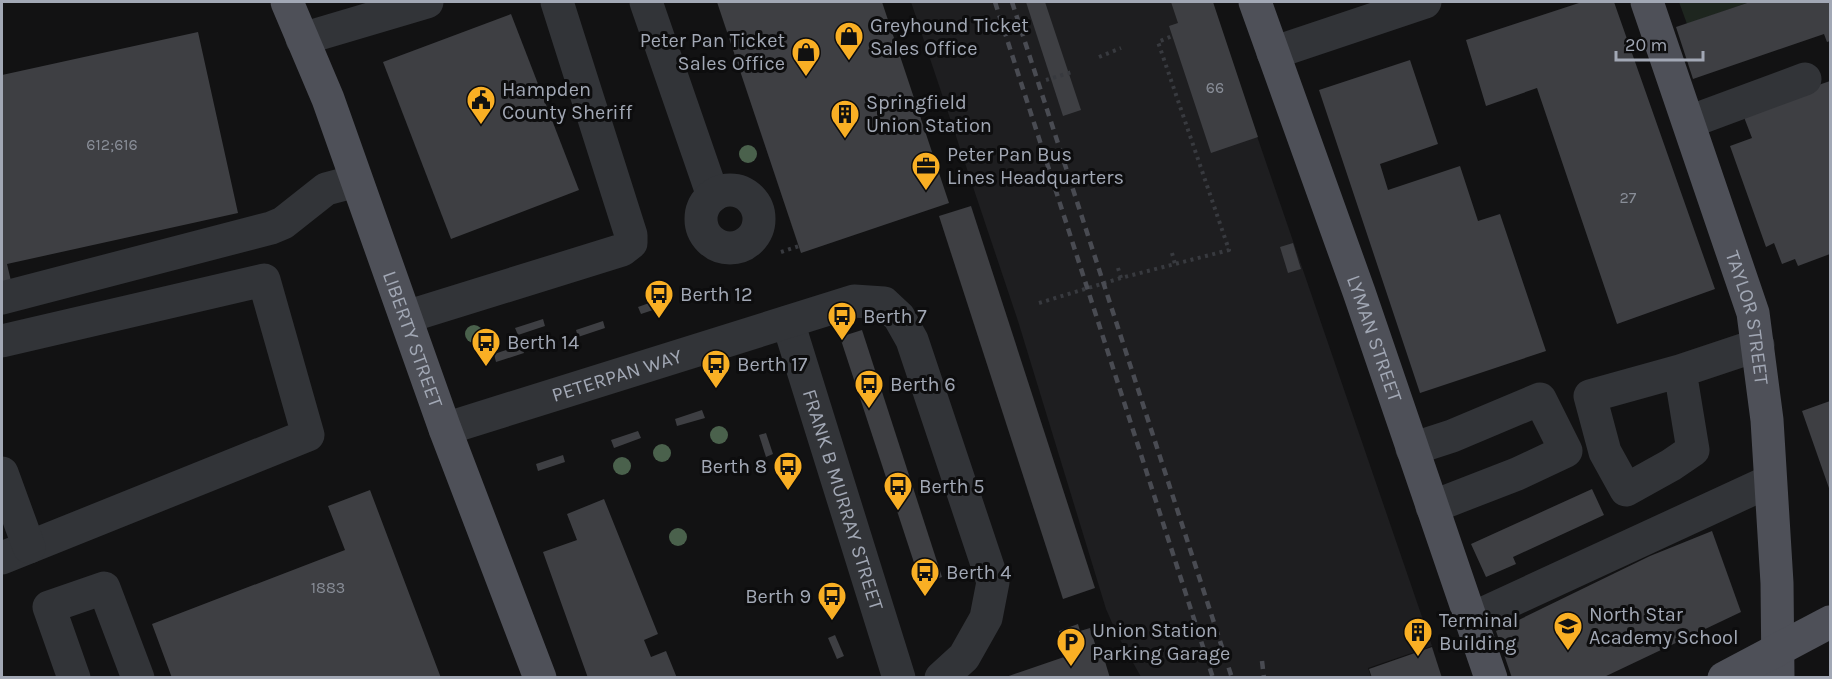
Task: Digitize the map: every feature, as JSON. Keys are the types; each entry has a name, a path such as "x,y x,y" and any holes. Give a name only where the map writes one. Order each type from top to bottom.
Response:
{"main road":[{"name":"LIBERTY STREET","path":"286,2 328,99 445,429 540,678"},
{"name":"LYMAN STREET","path":"1255,2 1491,678"},
{"name":"TAYLOR STREET","path":"1647,2 1751,306 1767,420 1779,663"},
{"path":"1724,678 1779,663 1830,622"}],"street":[{"path":"302,39 427,2"},
{"path":"406,317 622,250 631,243 631,235 557,2"},
{"path":"646,2 712,196"},
{"path":"1273,54 1425,2"},
{"path":"1689,122 1805,79"},
{"path":"2,298 271,228 283,223 326,189 356,181"},
{"path":"2,341 264,280 308,435 15,552 2,473"},
{"name":"PETERPAN WAY","path":"445,429 854,301 884,303 899,317 912,340 993,582 986,618 964,657 941,678"},
{"name":"FRANK B MURRAY STREET","path":"788,322 899,678"},
{"path":"1680,371 1758,345"},
{"path":"1412,449 1452,436 1540,399 1566,451 1517,474 1432,507"},
{"path":"1471,619 1770,482"},
{"path":"74,678 49,607 104,588 138,678"}],"path":[{"path":"1039,303 1120,278 1229,250 1158,42 1172,36"},
{"path":"1099,57 1121,48"},
{"path":"1046,80 1072,72"},
{"path":"781,252 799,246"},
{"path":"1172,253 1175,264"},
{"path":"1118,268 1120,278"}],"shaded area":[{"path":"911,2 1211,2 1432,646 1368,668 1371,677 1141,677 1106,609 1018,321"},
{"path":"1679,2 1750,2 1687,24"}],"building":[{"name":"Springfield Union Station","path":"717,2 882,2 949,203 801,253"},
{"path":"1026,2 1045,2 1081,110 1063,116"},
{"path":"1171,2 1213,2 1258,137 1211,153 1169,26 1178,23"},
{"path":"1582,2 1614,2 1715,289 1617,324 1537,88 1486,106 1466,40"},
{"path":"1750,2 1830,2 1830,41 1827,42 1824,34 1693,79 1676,27"},
{"name":"Hampden County Sheriff","path":"511,14 579,190 451,239 383,62"},
{"path":"198,32 238,213 7,264 11,281 2,283 2,75"},
{"path":"1410,60 1438,144 1380,164 1388,190 1460,166 1478,221 1500,214 1546,351 1420,393 1319,90"},
{"path":"1830,81 1830,254 1798,266 1795,259 1782,264 1774,243 1766,247 1730,146 1752,138 1742,112"},
{"path":"971,206 1095,588 1063,599 939,216"},
{"path":"1293,243 1301,269 1288,273 1280,247"},
{"path":"666,297 668,305 641,314 638,307"},
{"path":"543,319 545,326 518,335 515,328"},
{"path":"603,321 605,328 578,337 576,330"},
{"path":"862,330 942,577 921,584 840,337"},
{"path":"521,345 524,353 496,362 494,354"},
{"path":"1830,401 1830,491 1802,411"},
{"path":"702,410 705,418 677,426 675,419"},
{"path":"638,431 641,438 614,448 611,440"},
{"path":"766,433 773,454 766,457 759,435"},
{"path":"563,455 565,462 538,471 536,464"},
{"path":"1592,489 1604,515 1513,557 1516,564 1486,577 1471,544"},
{"path":"370,490 441,678 172,678 152,624 345,550 328,506"},
{"path":"604,499 658,634 644,640 651,657 666,651 677,678 588,678 543,552 577,540 567,514"},
{"path":"1712,531 1741,612 1602,678 1512,678 1496,631 1650,556"},
{"name":"Union Station Parking Garage","path":"1078,624 1080,631 1090,628 1096,647 1100,645 1110,678 1003,678 1067,656 1059,631"},
{"path":"835,635 844,656 837,659 828,638"},
{"name":"Terminal Building","path":"1432,647 1442,678 1372,678 1369,669"}],"railway":[{"path":"995,2 1213,678"},
{"path":"1012,2 1232,678"},
{"path":"1262,661 1264,678"}],"place":[{"name":"Greyhound Ticket Sales Office","path":"849,62"},
{"name":"Peter Pan Ticket Sales Office","path":"806,78"},
{"name":"Hampden County Sheriff","path":"481,126"},
{"name":"Springfield Union Station","path":"845,140"},
{"name":"Peter Pan Bus Lines Headquarters","path":"926,192"},
{"name":"Berth 12","path":"659,320"},
{"name":"Berth 7","path":"842,342"},
{"name":"Berth 14","path":"486,368"},
{"name":"Berth 17","path":"716,390"},
{"name":"Berth 6","path":"869,410"},
{"name":"Berth 8","path":"788,492"},
{"name":"Berth 5","path":"898,512"},
{"name":"Berth 4","path":"925,598"},
{"name":"Berth 9","path":"832,622"},
{"name":"North Star Academy School","path":"1568,652"},
{"name":"Terminal Building","path":"1418,658"},
{"name":"Union Station Parking Garage","path":"1071,668"}]}
